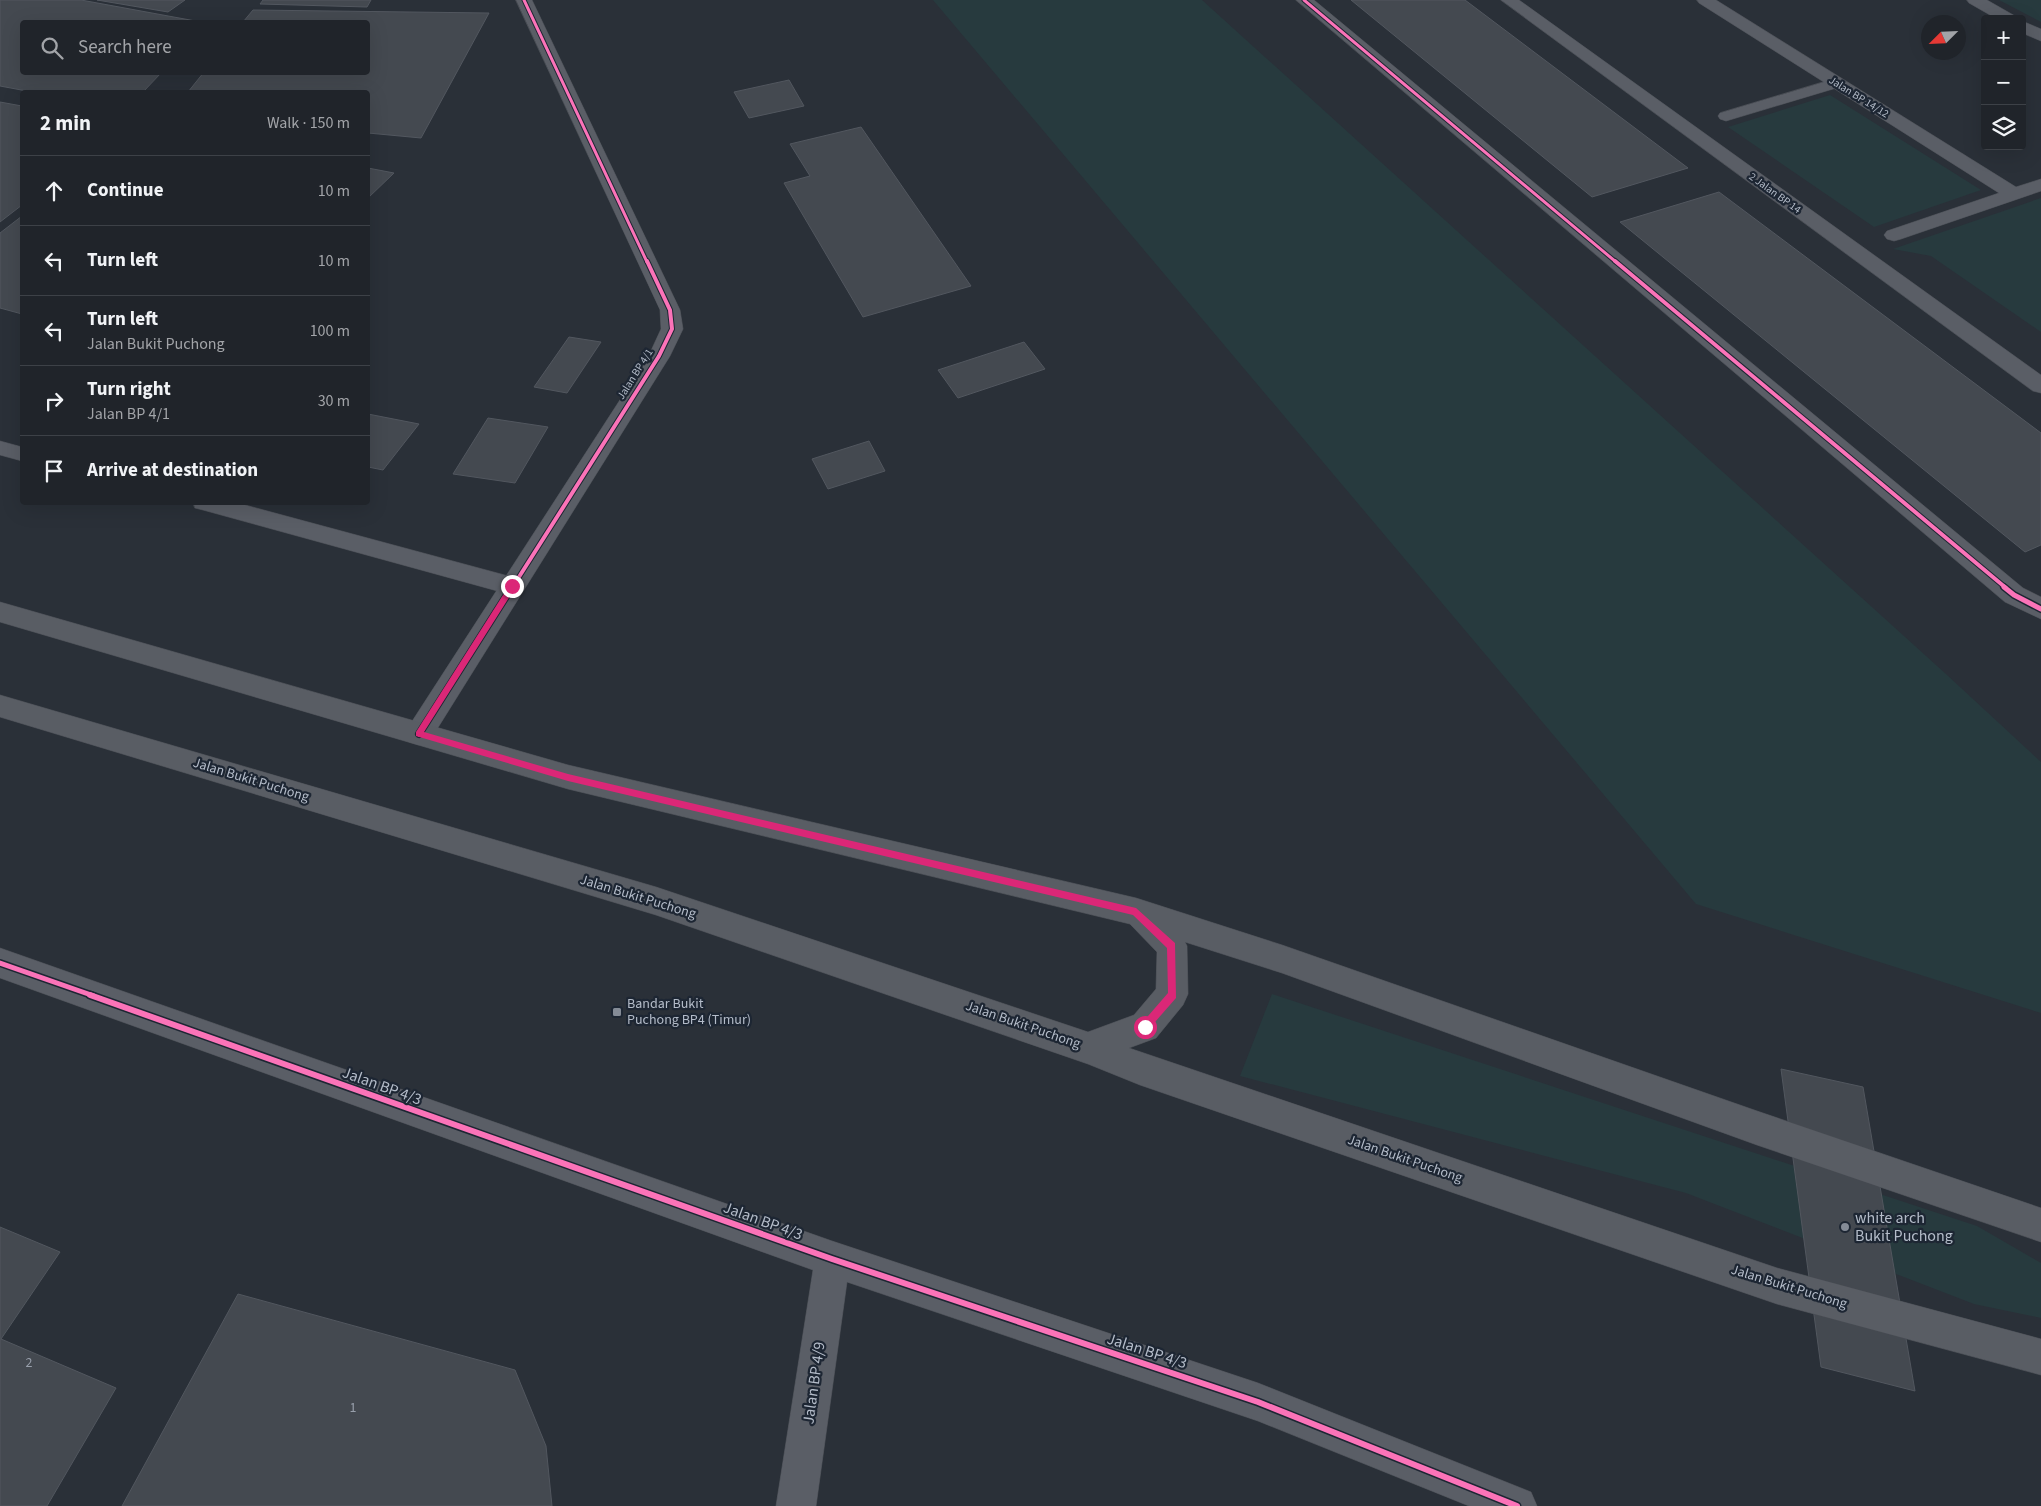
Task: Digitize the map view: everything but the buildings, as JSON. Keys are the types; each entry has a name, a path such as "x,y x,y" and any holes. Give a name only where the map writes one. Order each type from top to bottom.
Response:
{"main road":[{"path":"0,612 568,777 1136,912 1282,959 1748,1125 2041,1225"},
{"name":"Jalan Bukit Puchong","path":"0,706 656,901 1777,1286 2041,1357"},
{"path":"1088,1048 1145,1027 1172,994 1172,946 1136,912"}],"street":[{"name":"Jalan BP 4/1","path":"419,734 659,356 672,330 670,310 524,0"},
{"path":"1304,0 2014,595 2041,609"},
{"name":"2 Jalan BP 14","path":"1509,0 2041,386"},
{"name":"Jalan BP 14/12","path":"1705,0 2013,194"},
{"path":"1974,0 2002,15"},
{"path":"2026,28 2041,36"},
{"path":"1894,235 2041,185"},
{"name":"Jalan BP 4/3","path":"0,963 832,1259 1258,1402 1517,1506"},
{"name":"Jalan BP 4/9","path":"796,1506 832,1259"}],"lane":[{"path":"1726,116 1837,83"},
{"path":"0,448 20,453"},
{"path":"213,505 512,586"}],"green space":[{"path":"933,0 1202,0 1947,675 2041,762 2041,1013 1696,904"},
{"path":"1999,0 2041,0 2041,22"},
{"path":"1830,95 1981,190 1874,227 1728,127"},
{"path":"2041,198 2041,332 1931,256 1893,249"},
{"path":"1272,994 1977,1226 2041,1263 2041,1318 1974,1304 1686,1193 1240,1076"}],"cycle path":[{"path":"419,734 659,356 672,329 670,310 524,0"},
{"path":"1304,0 2014,595 2041,609"},
{"path":"0,963 832,1259 1258,1402 1517,1506"}],"place":[{"name":"Bandar Bukit Puchong BP4 (Timur)","path":"617,1012"},
{"name":"white arch Bukit Puchong","path":"1845,1227"}],"route":[{"path":"512,586 419,734 568,777 1136,912 1172,946 1172,994 1145,1027"}]}
